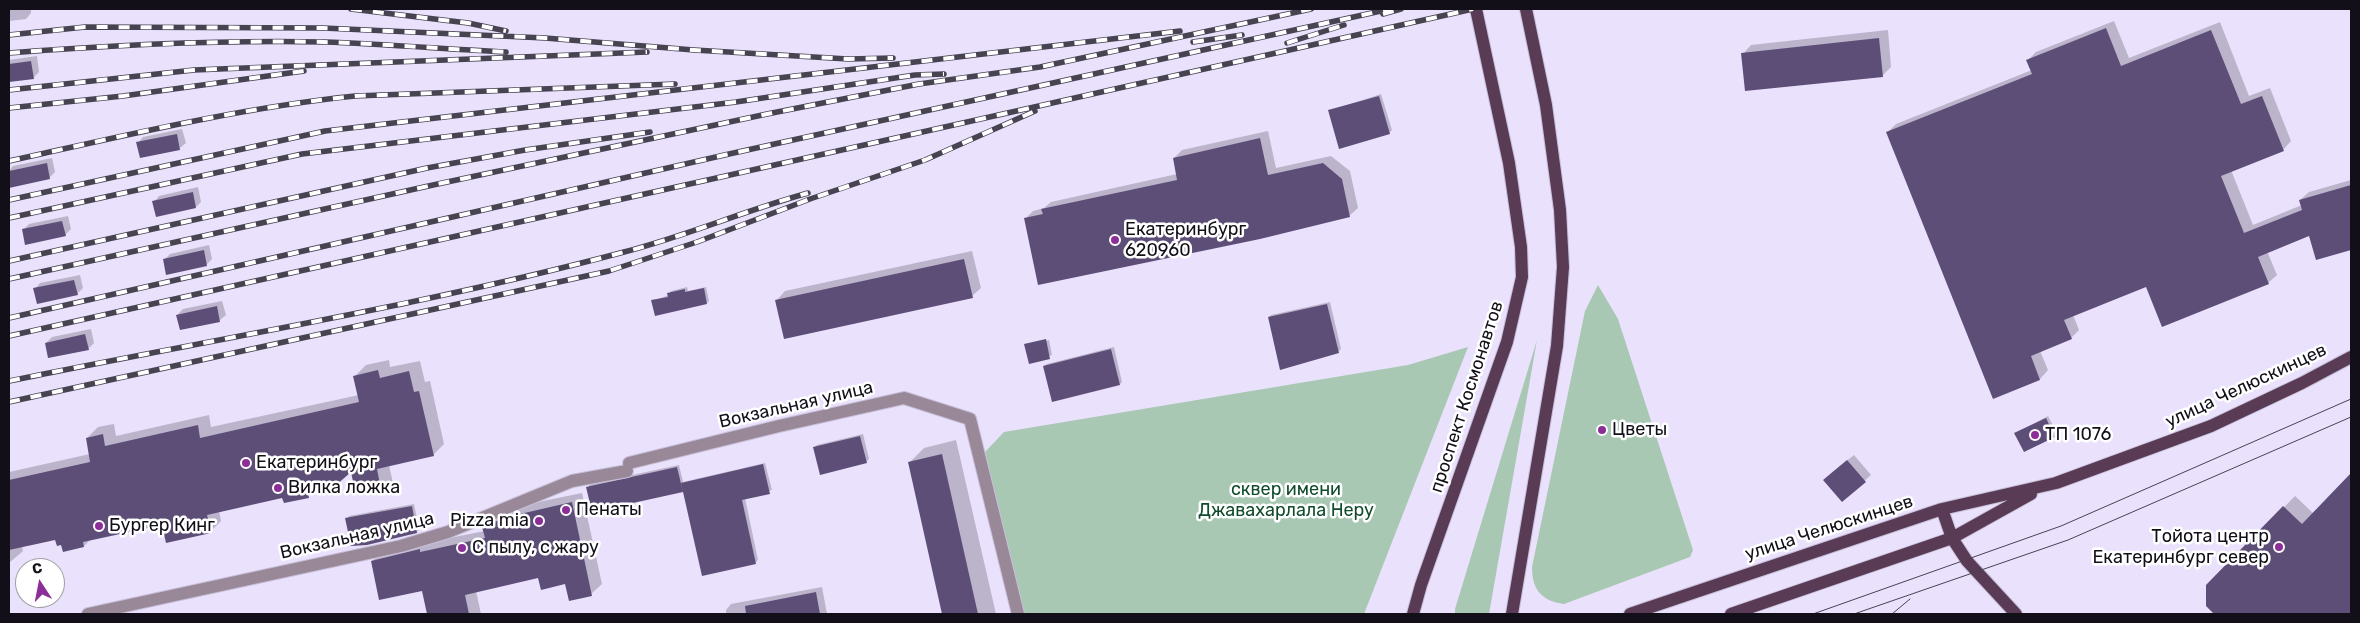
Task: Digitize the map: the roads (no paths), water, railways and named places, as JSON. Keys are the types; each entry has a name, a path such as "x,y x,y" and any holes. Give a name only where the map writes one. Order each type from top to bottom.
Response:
{"main road":[{"name":"проспект Космонавтов","path":"1413,614 1421,585 1507,342 1522,278 1520,239 1508,163 1476,9"},
{"path":"1512,614 1557,346 1563,267 1560,210 1546,105 1526,9"},
{"name":"улица Челюскинцев","path":"1630,614 1942,509 2042,488 2211,426 2302,383 2351,357"},
{"name":"улица Челюскинцев","path":"1731,614 1952,538 2042,488"},
{"path":"1942,509 1952,538 1972,567 2016,614"}],"street":[{"name":"Вокзальная улица","path":"88,614 401,546 448,532 572,480 628,467 779,426 904,398 970,419 1018,614"}],"tram line":[{"path":"1813,614 2061,526 2351,399"},
{"path":"1854,614 2068,540 2351,417"},
{"path":"1892,614 1910,599"}],"railway":[{"path":"351,9 468,23 506,31"},
{"path":"9,279 433,185 767,114 919,84 1040,67 1311,9"},
{"path":"9,318 729,154 1390,9"},
{"path":"1383,14 1401,9"},
{"path":"9,336 1473,9"},
{"path":"1287,43 1344,25"},
{"path":"9,35 85,27 323,28 545,38 694,50 848,59 893,58"},
{"path":"9,200 325,131 1180,31"},
{"path":"1193,42 1242,35"},
{"path":"9,53 166,44 245,42 324,42 506,52"},
{"path":"9,90 194,70 647,52"},
{"path":"9,108 123,96 304,71"},
{"path":"9,218 302,154 736,102 915,75 944,74"},
{"path":"9,161 224,115 311,101 355,96 675,84"},
{"path":"9,402 609,271 697,242 810,199 925,160 1035,111"},
{"path":"9,261 427,168 525,150 650,132"},
{"path":"9,381 317,321 548,271 647,246 808,193"}],"place":[{"name":"Екатеринбург 620960","path":"1115,240"},
{"name":"Цветы","path":"1602,430"},
{"name":"ТП 1076","path":"2035,435"},
{"name":"Екатеринбург","path":"246,463"},
{"name":"Вилка ложка","path":"278,488"},
{"name":"Пенаты","path":"566,510"},
{"name":"Pizza mia","path":"539,521"},
{"name":"Бургер Кинг","path":"99,526"},
{"name":"Тойота центр Екатеринбург север","path":"2279,547"},
{"name":"С пылу, с жару","path":"462,548"}],"park label":[{"name":"сквер имени Джавахарлала Неру","path":"1286,500"}]}
